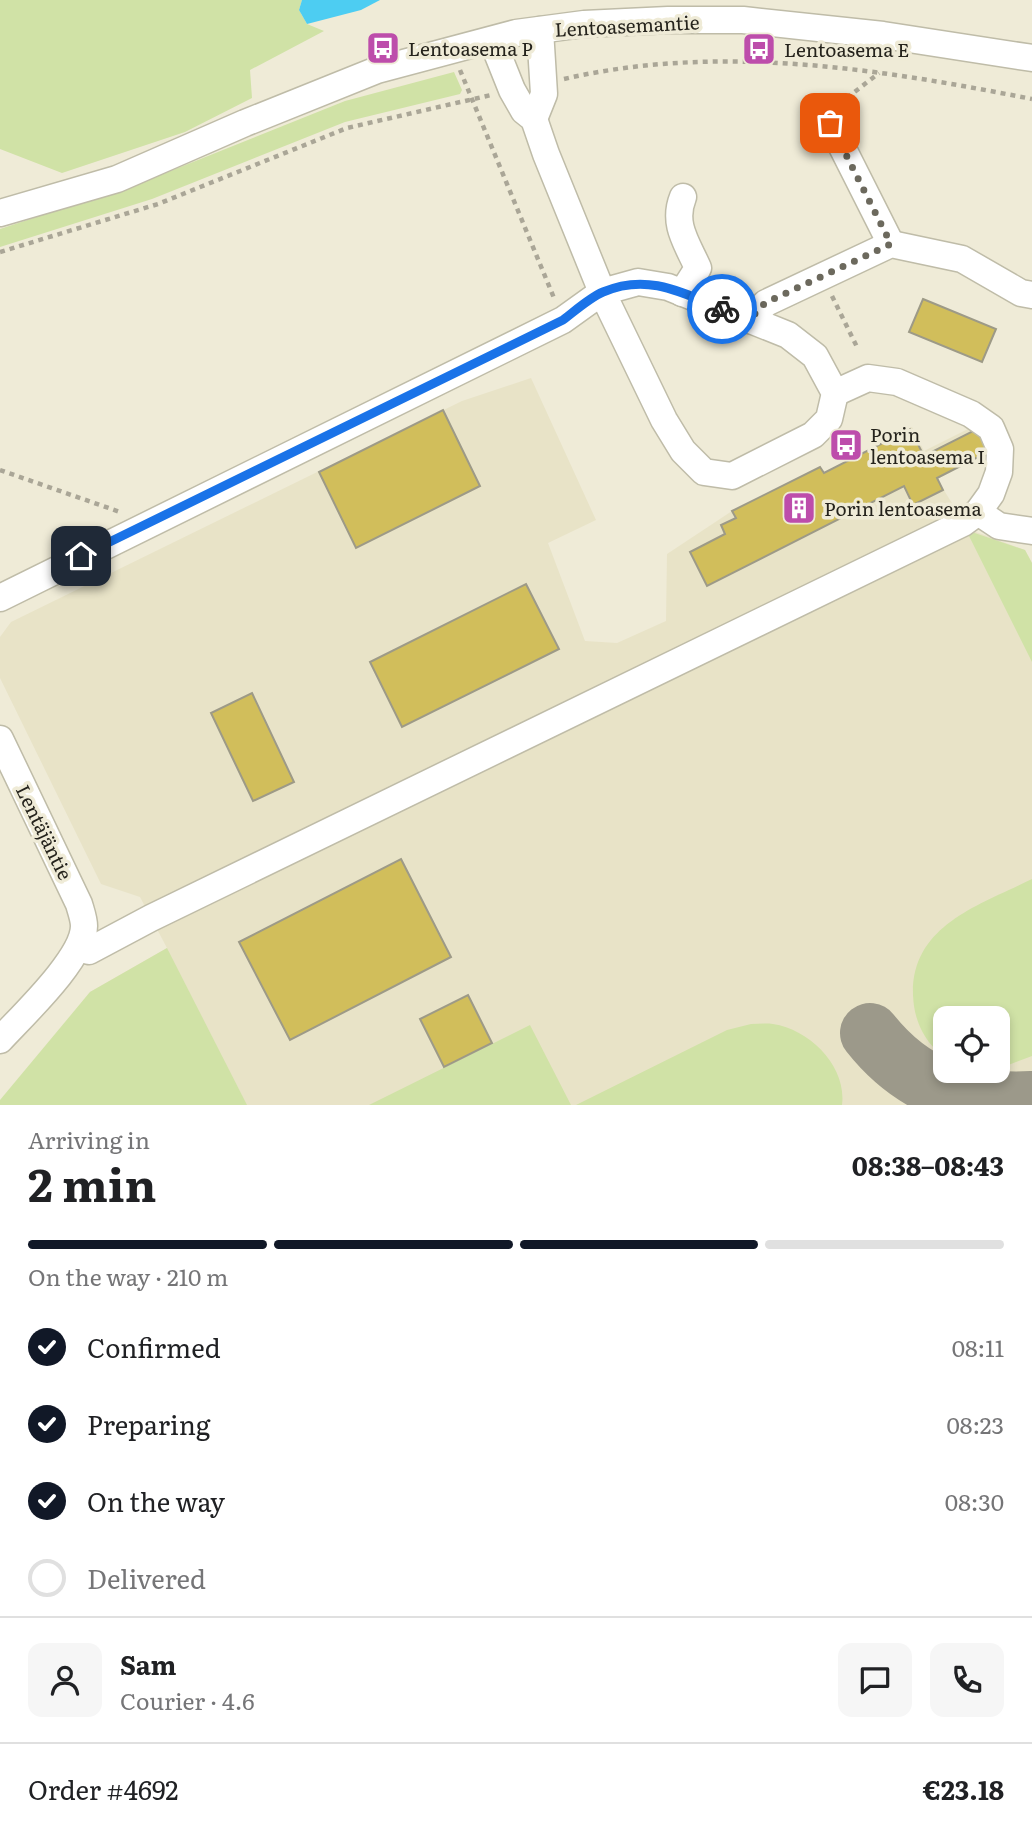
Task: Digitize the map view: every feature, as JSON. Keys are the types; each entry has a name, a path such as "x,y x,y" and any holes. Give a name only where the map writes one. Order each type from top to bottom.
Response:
{"street":[{"name":"Lentoasemantie","path":"0,213 117,179 245,123 377,71 516,33 596,23 743,20 883,35 1032,58"},
{"path":"534,118 544,94 545,83 540,30"},
{"path":"0,598 563,320 601,292 638,282 668,287 788,335 815,356 835,394 829,419 813,435 732,476 704,472 683,451 664,420 601,292 534,118 524,111 512,90 492,40"},
{"path":"830,123 891,244"},
{"path":"682,293 698,268 678,222 678,210 683,197"},
{"path":"749,320 765,303 891,244 962,259 1021,293 1032,295"},
{"path":"81,937 89,951 963,523 978,512 991,494 999,472 1000,449 991,428 971,414 897,382 868,378 835,394"},
{"path":"978,512 999,526 1032,531"},
{"name":"Lentäjäntie","path":"0,739 79,904 81,937"},
{"path":"0,1040 67,965 81,937"}],"path":[{"path":"545,83 577,76 677,63 780,62 880,72 1032,99"},
{"path":"830,123 833,108 880,72"},
{"path":"0,252 158,204 347,128 512,90"},
{"path":"472,100 563,320"},
{"path":"832,295 858,349"},
{"path":"0,470 150,522"}],"shaded area":[{"name":"Porin lentoasema","path":"531,378 596,520 548,543 585,641 617,643 666,621 667,554 732,511 820,466 824,473 912,427 924,451 976,425 990,452 937,479 968,529 1025,550 1032,563 1032,1105 0,1105 90,992 167,948 140,897 101,884 0,678 0,637 11,622 462,401"}],"green space":[{"path":"0,0 302,0 299,10 307,24 324,31 250,70 252,98 185,132 62,173 0,149"},
{"path":"454,72 462,90 460,94 345,122 152,199 0,247 0,229 143,182 345,101"},
{"path":"966,530 1025,550 1032,563 1032,662"},
{"path":"1032,879 1032,1056 1010,1064 1010,1006 933,1006 933,1046 921,1028 914,1004 915,971 923,951 936,934 952,920"},
{"path":"167,948 247,1105 0,1105 0,1100 90,992"},
{"path":"751,1024 787,1028 813,1042 824,1052 839,1077 842,1105 576,1105 727,1030"},
{"path":"530,1025 571,1105 369,1105"}],"water":[{"path":"302,0 380,0 361,10 307,24 299,10"}],"building":[{"path":"923,299 996,329 982,362 909,332"},
{"path":"443,410 480,486 356,548 319,472"},
{"name":"Porin lentoasema","path":"910,429 924,456 977,429 988,452 937,478 943,490 913,505 904,486 707,586 690,552 725,534 721,525 736,518 732,511 820,467 824,473"},
{"path":"526,584 559,649 402,727 370,662"},
{"path":"252,693 294,782 253,801 211,713"},
{"path":"401,859 451,957 290,1040 239,942"},
{"path":"468,995 492,1043 444,1067 420,1019"}],"taxiway":[{"path":"870,1033 903,1066 940,1088 983,1099 1032,1101"}],"way so far":[{"path":"722,309 749,320 765,303 891,244 830,123"}],"place":[{"name":"Lentoasema P","path":"383,48"},
{"name":"Lentoasema E","path":"759,49"},
{"name":"Porin lentoasema I","path":"846,445"},
{"name":"Porin lentoasema","path":"799,508"}],"route":[{"path":"81,556 563,320 601,292 638,282 668,287 722,309"}]}
